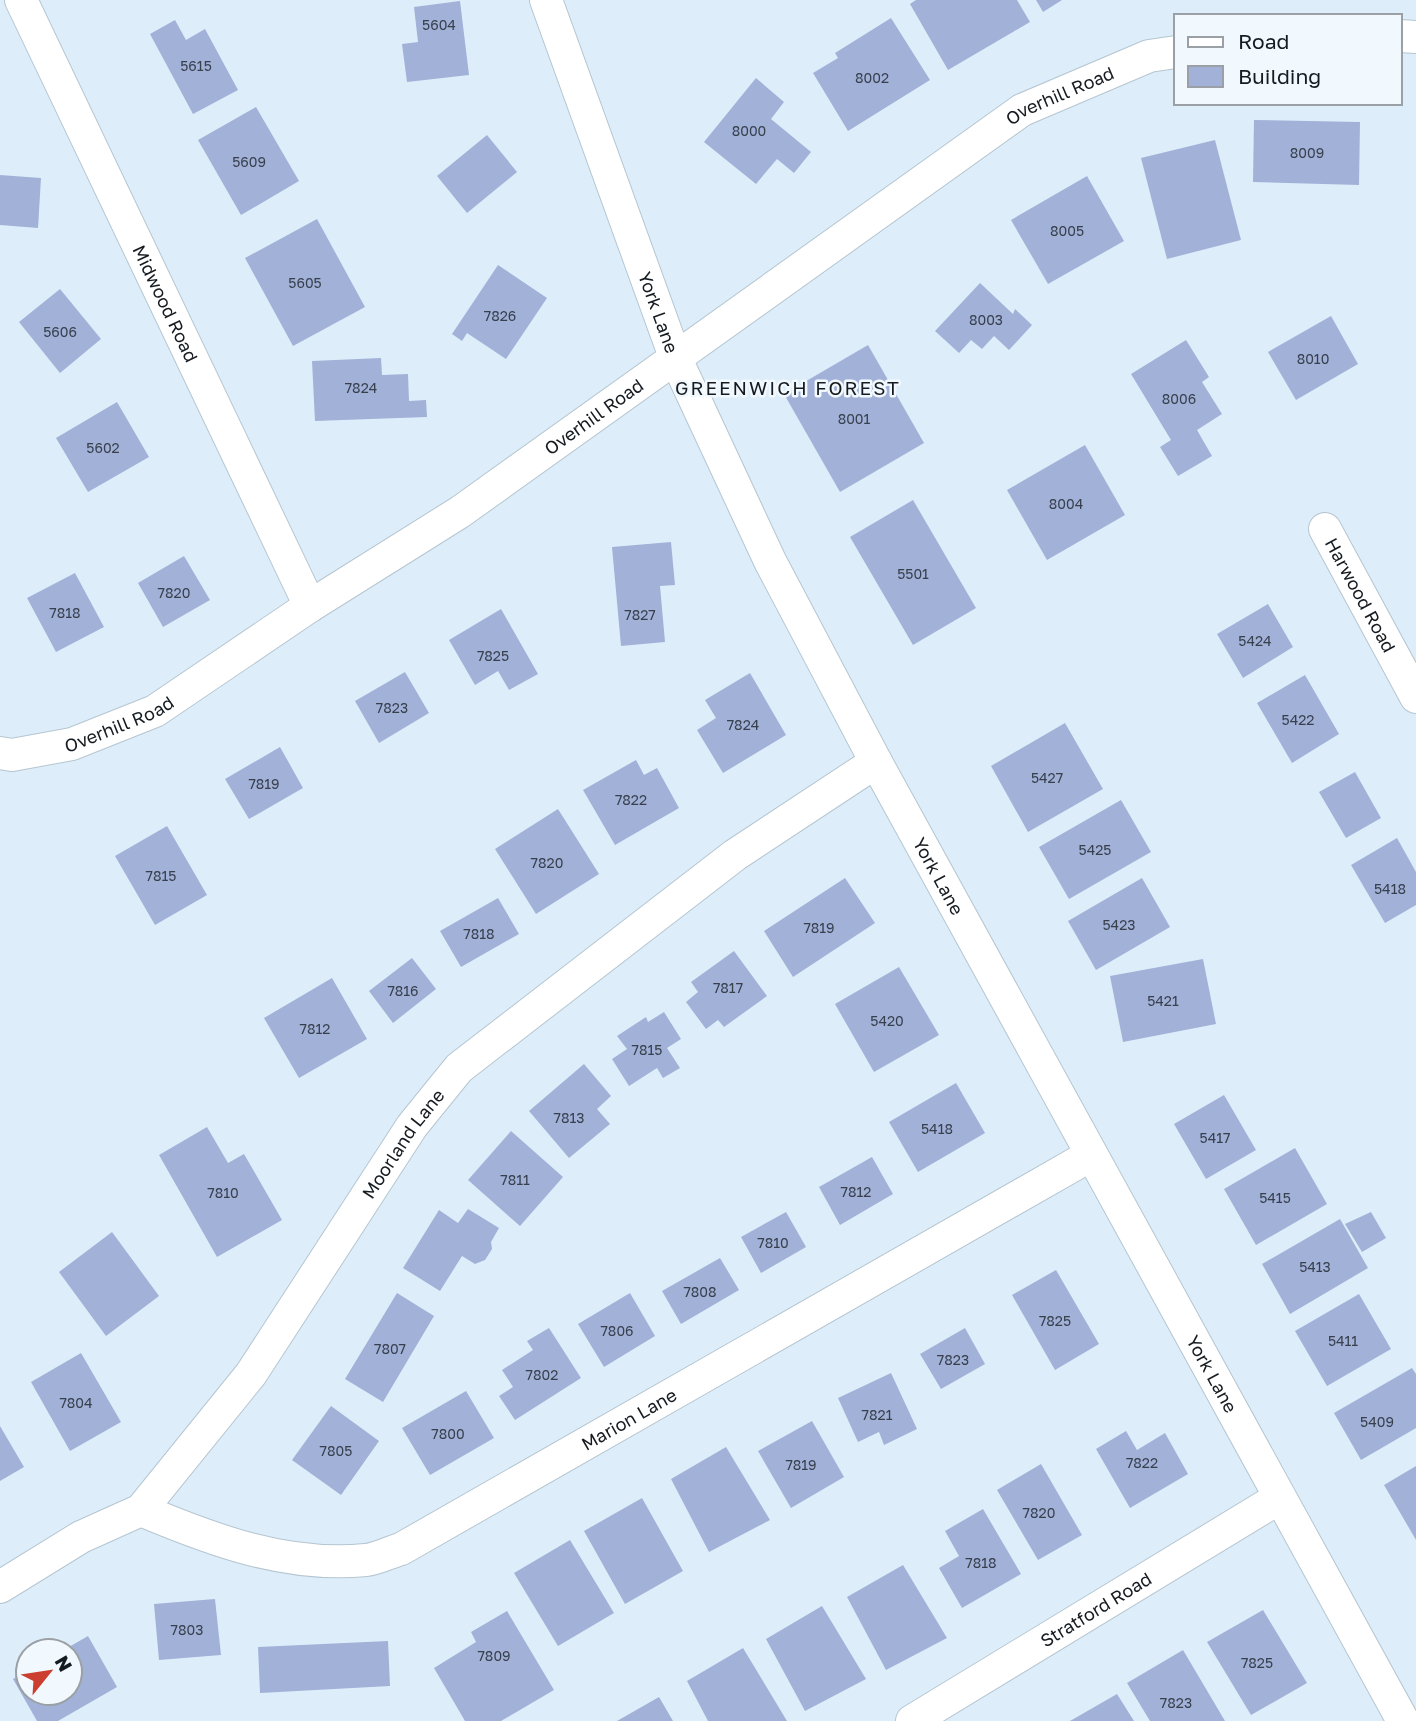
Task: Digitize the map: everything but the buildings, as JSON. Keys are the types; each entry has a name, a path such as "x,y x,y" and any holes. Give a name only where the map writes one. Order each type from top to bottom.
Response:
{"street":[{"name":"Midwood Road","path":"21,0 310,606"},
{"name":"York Lane","path":"546,0 675,357 770,561 876,762 1403,1721"},
{"name":"Overhill Road","path":"0,753 12,755 72,744 155,711 310,606 460,512 1022,110 1149,56 1174,52"},
{"name":"Harwood Road","path":"1325,529 1416,697"},
{"name":"Moorland Lane","path":"0,1587 81,1537 141,1510 251,1374 412,1126 459,1068 735,855 876,762"},
{"name":"Marion Lane","path":"141,1510 210,1540 301,1560 368,1560 401,1549 1091,1155"},
{"name":"Stratford Road","path":"912,1721 1279,1498"}],"district":[{"name":"GREENWICH FOREST","path":"788,387"}]}
